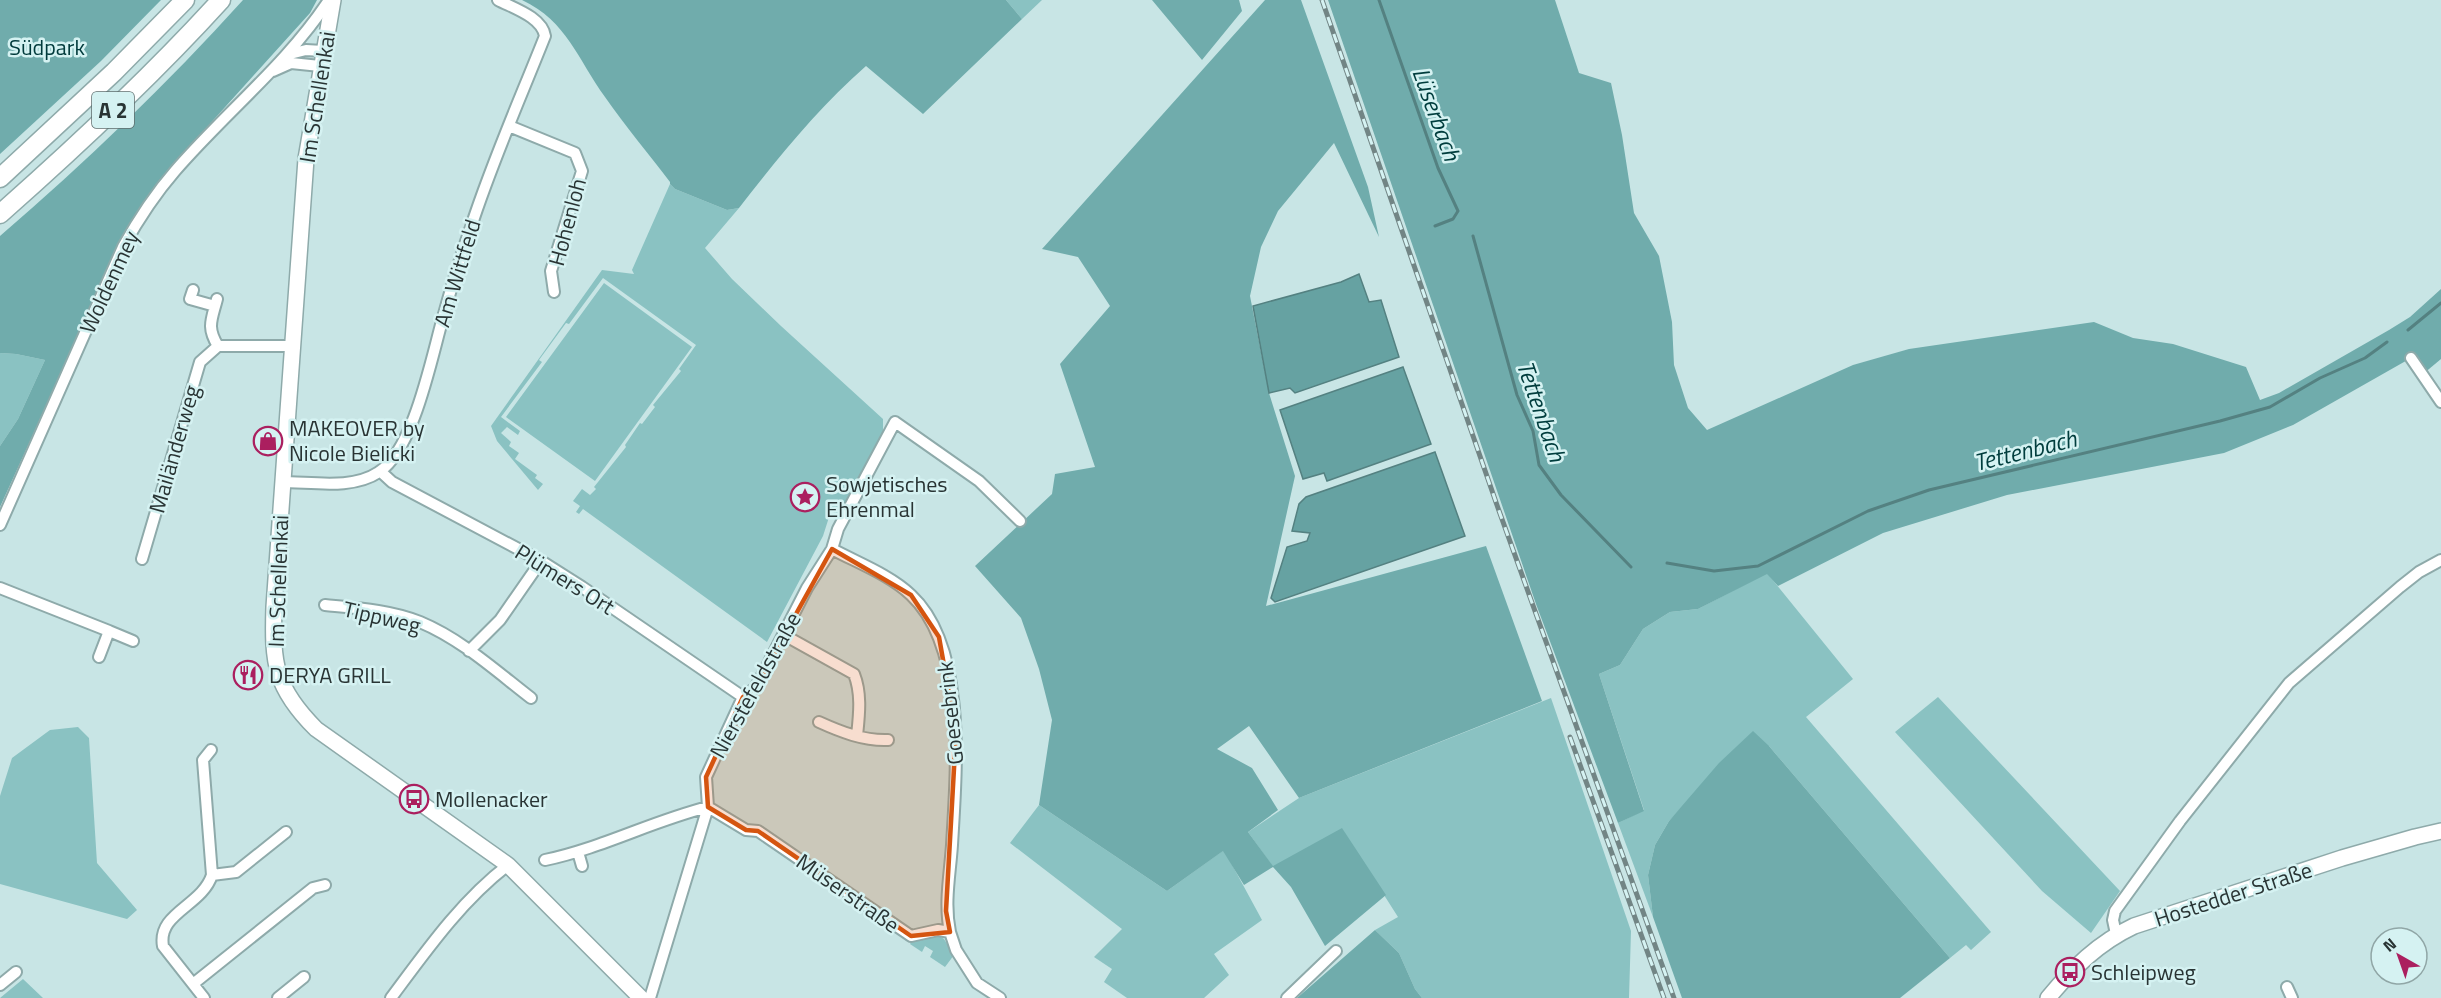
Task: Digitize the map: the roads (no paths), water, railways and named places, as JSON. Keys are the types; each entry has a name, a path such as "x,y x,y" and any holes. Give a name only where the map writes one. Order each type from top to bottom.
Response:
{"highway":[{"name":"A 2","path":"0,178 114,72 185,0"},
{"name":"A 2","path":"0,214 60,161 143,81 221,0"}],"street":[{"name":"Woldenmey","path":"0,525 123,247 139,218 175,171 270,72 331,0"},
{"name":"Im Schellenkai","path":"331,0 306,159 281,482 273,632 279,679 295,707 316,729 508,865 641,998"},
{"name":"Am Wittfeld","path":"281,482 352,482 380,471 397,451 411,426 471,226 545,36 544,28 536,21 498,0"},
{"path":"283,56 296,51 322,58"},
{"name":"Woldenmey","path":"270,72 291,63 322,58"},
{"name":"Hohenloh","path":"509,126 569,150 579,160 582,171 551,271 554,292"},
{"path":"193,290 190,299 216,302 209,328 218,346 292,346"},
{"name":"Mailänderweg","path":"142,559 197,368 204,356 218,346"},
{"path":"2411,358 2441,402"},
{"name":"Nierstefeldstraße","path":"650,998 708,807 706,777 743,697 755,688 807,588 832,549 838,530 895,422 979,481 1020,520"},
{"name":"Plümers Ort","path":"380,471 392,482 541,561 743,697"},
{"name":"Goesebrink","path":"832,549 897,583 911,595 926,611 939,637 947,661 956,733 955,799 946,911 950,932"},
{"path":"2116,934 2113,920 2115,911 2180,821 2289,683 2400,587 2441,560"},
{"path":"469,651 500,620 541,561"},
{"path":"0,588 134,641"},
{"name":"Tippweg","path":"324,604 402,616 439,632 469,651 531,698"},
{"path":"99,657 109,631"},
{"path":"784,635 854,674 858,683 859,708 856,736"},
{"path":"819,722 856,736 888,740"},
{"path":"204,998 163,946 161,935 167,922 203,893 212,875 203,760 211,750"},
{"path":"545,860 578,852 688,812 708,807"},
{"name":"Müserstraße","path":"708,807 746,830 758,831 911,936 938,930 950,932"},
{"name":"Hostedder Straße","path":"2048,998 2085,957 2116,934 2342,858 2441,831"},
{"path":"212,875 236,872 286,832"},
{"path":"578,852 582,866"},
{"path":"391,998 481,886 508,865"},
{"path":"193,984 313,888 325,885"},
{"path":"950,932 956,950 977,983 1000,998"},
{"path":"1287,998 1336,951"},
{"path":"0,985 16,972"},
{"path":"278,998 304,977"},
{"path":"2287,987 2292,998"}],"waterway":[{"name":"Lüserbach","path":"1379,0 1438,168 1458,211 1453,219 1435,226"},
{"name":"Tettenbach","path":"1473,236 1517,395 1533,431 1539,465 1561,495 1631,567"},
{"name":"Tettenbach","path":"2408,330 2441,303"},
{"name":"Tettenbach","path":"1667,563 1714,571 1758,566 1868,511 1929,490 2270,407 2320,378 2365,358 2387,342"}],"railway":[{"path":"1322,0 1498,508 1674,998"},
{"path":"1570,737 1664,998"}],"place":[{"name":"MAKEOVER by Nicole Bielicki","path":"268,441"},
{"name":"Sowjetisches Ehrenmal","path":"805,497"},
{"name":"DERYA GRILL","path":"248,675"},
{"name":"Mollenacker","path":"414,799"},
{"name":"Schleipweg","path":"2070,972"}],"park label":[{"name":"Südpark","path":"47,47"}]}
